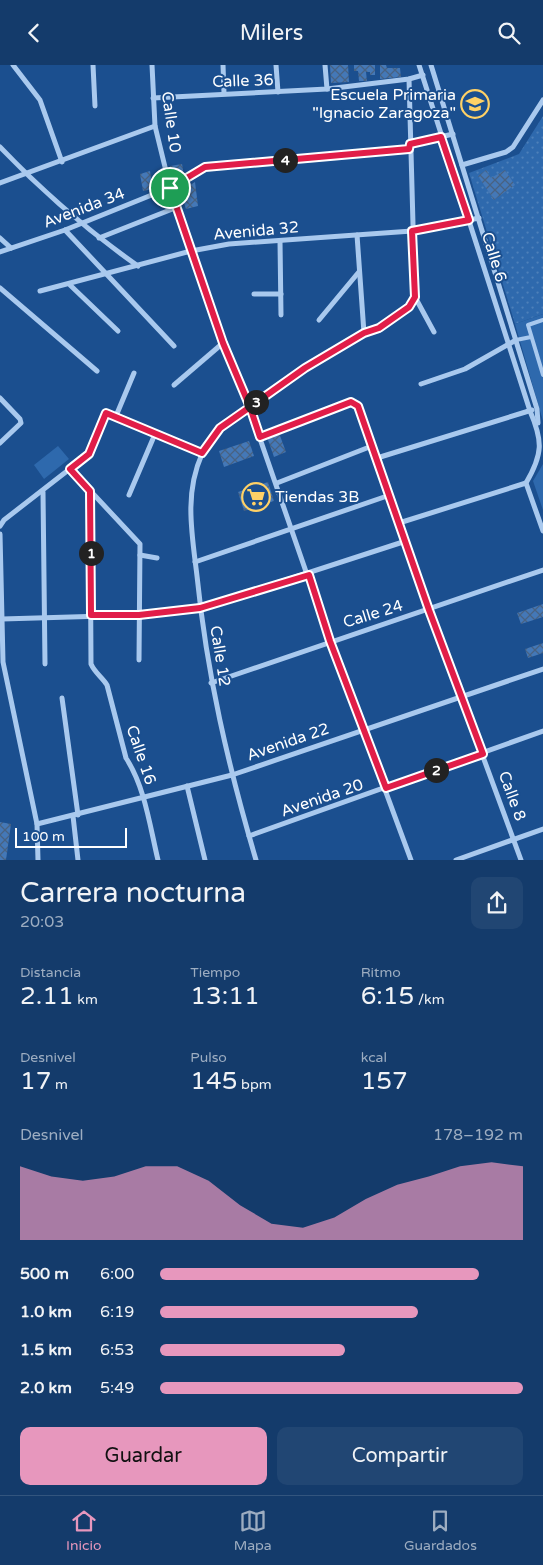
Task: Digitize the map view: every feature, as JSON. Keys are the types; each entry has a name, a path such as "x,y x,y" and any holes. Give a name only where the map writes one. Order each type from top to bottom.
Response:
{"street":[{"path":"13,65 40,100 62,162"},
{"path":"93,65 95,106"},
{"name":"Calle 10","path":"152,65 156,126 175,208 223,343 250,407 330,641 386,788 411,860"},
{"path":"223,65 224,93"},
{"path":"276,65 278,93"},
{"path":"325,65 327,89"},
{"name":"Calle 6","path":"419,65 530,411 538,426"},
{"name":"Calle 6","path":"431,65 537,409 541,447 536,466 526,483"},
{"name":"Calle 36","path":"154,98 327,89 409,79 423,75"},
{"path":"409,79 415,297 434,332"},
{"path":"462,165 506,152 512,147 543,100"},
{"path":"0,183 62,162 156,126"},
{"name":"Avenida 34","path":"0,252 65,230 170,188 205,167 410,147 453,134"},
{"path":"0,147 26,174 98,238 138,266"},
{"path":"98,238 175,208"},
{"name":"Avenida 32","path":"40,291 70,285 191,251 229,244 412,231 479,218"},
{"path":"65,230 174,346"},
{"path":"357,235 358,272 364,333"},
{"path":"0,238 12,248"},
{"path":"280,241 281,315"},
{"path":"319,320 358,272"},
{"path":"70,285 118,331"},
{"path":"0,288 97,371"},
{"path":"254,294 281,293"},
{"name":"Calle 12","path":"256,860 232,775 210,683 195,562 190,503 191,487 202,453 220,428 305,368 364,333 379,328 409,307 415,297"},
{"path":"422,384 465,369 516,340"},
{"path":"174,385 223,343"},
{"path":"116,416 134,373"},
{"path":"0,398 20,419 21,423 0,443"},
{"name":"Calle 8","path":"260,437 351,402 355,403 521,860"},
{"path":"376,458 537,409"},
{"path":"0,524 89,454 106,413 202,453"},
{"path":"129,495 155,434"},
{"path":"276,483 372,446"},
{"path":"70,469 140,543 139,660"},
{"path":"399,523 526,483 543,531"},
{"path":"90,491 91,615"},
{"path":"42,492 45,664"},
{"path":"195,562 390,495"},
{"path":"0,534 2,662 37,824 38,860"},
{"path":"2,619 139,615 200,608 309,575 406,541"},
{"path":"140,555 157,558"},
{"name":"Calle 24","path":"210,683 543,570"},
{"name":"Calle 16","path":"91,615 91,664 96,674 107,685 126,759 132,768 143,798 158,860"},
{"name":"Avenida 22","path":"37,824 76,816 232,775 543,669"},
{"path":"62,698 76,816 78,860"},
{"name":"Avenida 20","path":"249,837 543,731"},
{"path":"187,786 205,860"},
{"path":"456,860 543,829"}],"lane":[{"path":"543,320 528,325 543,375"},
{"path":"516,340 531,337"}],"shaded area":[{"path":"543,116 543,314 515,324 469,173 519,154"},
{"path":"543,314 543,421 515,324"},
{"path":"58,446 69,459 44,479 34,465"},
{"path":"543,464 543,510 533,481"}],"building":[{"path":"330,65 348,65 349,82 331,83"},
{"path":"354,65 375,65 375,75 370,75 370,72 366,72 367,81 359,81 358,71 354,71"},
{"path":"380,65 386,65 387,68 400,68 401,77 380,79"},
{"path":"182,164 184,175 177,179 172,176 170,166"},
{"path":"486,170 491,178 505,170 515,185 494,200 478,176"},
{"path":"150,171 153,189 143,191 140,174"},
{"path":"195,182 198,206 186,209 180,191"},
{"path":"279,433 286,452 274,457 267,437"},
{"path":"249,441 254,456 224,467 219,451"},
{"name":"Tiendas 3B","path":"268,482 274,501 244,511 238,492"},
{"path":"543,604 543,617 521,624 517,613"},
{"path":"543,643 543,653 528,658 525,649"},
{"path":"0,822 11,824 6,860 0,860"}],"place":[{"name":"Escuela Primaria \"Ignacio Zaragoza\"","path":"475,104"},
{"name":"Tiendas 3B","path":"256,497"}],"route":[{"path":"170,188 175,208 223,343 250,407 235,415 220,428 202,453 106,413 89,454 70,469 90,491 91,615 139,615 200,608 309,575 330,641 386,788 483,754 429,610 358,406 351,402 260,437 250,407 305,368 364,333 379,328 409,307 415,297 412,231 469,220 441,137 410,144 409,149 205,167 170,188"}]}
